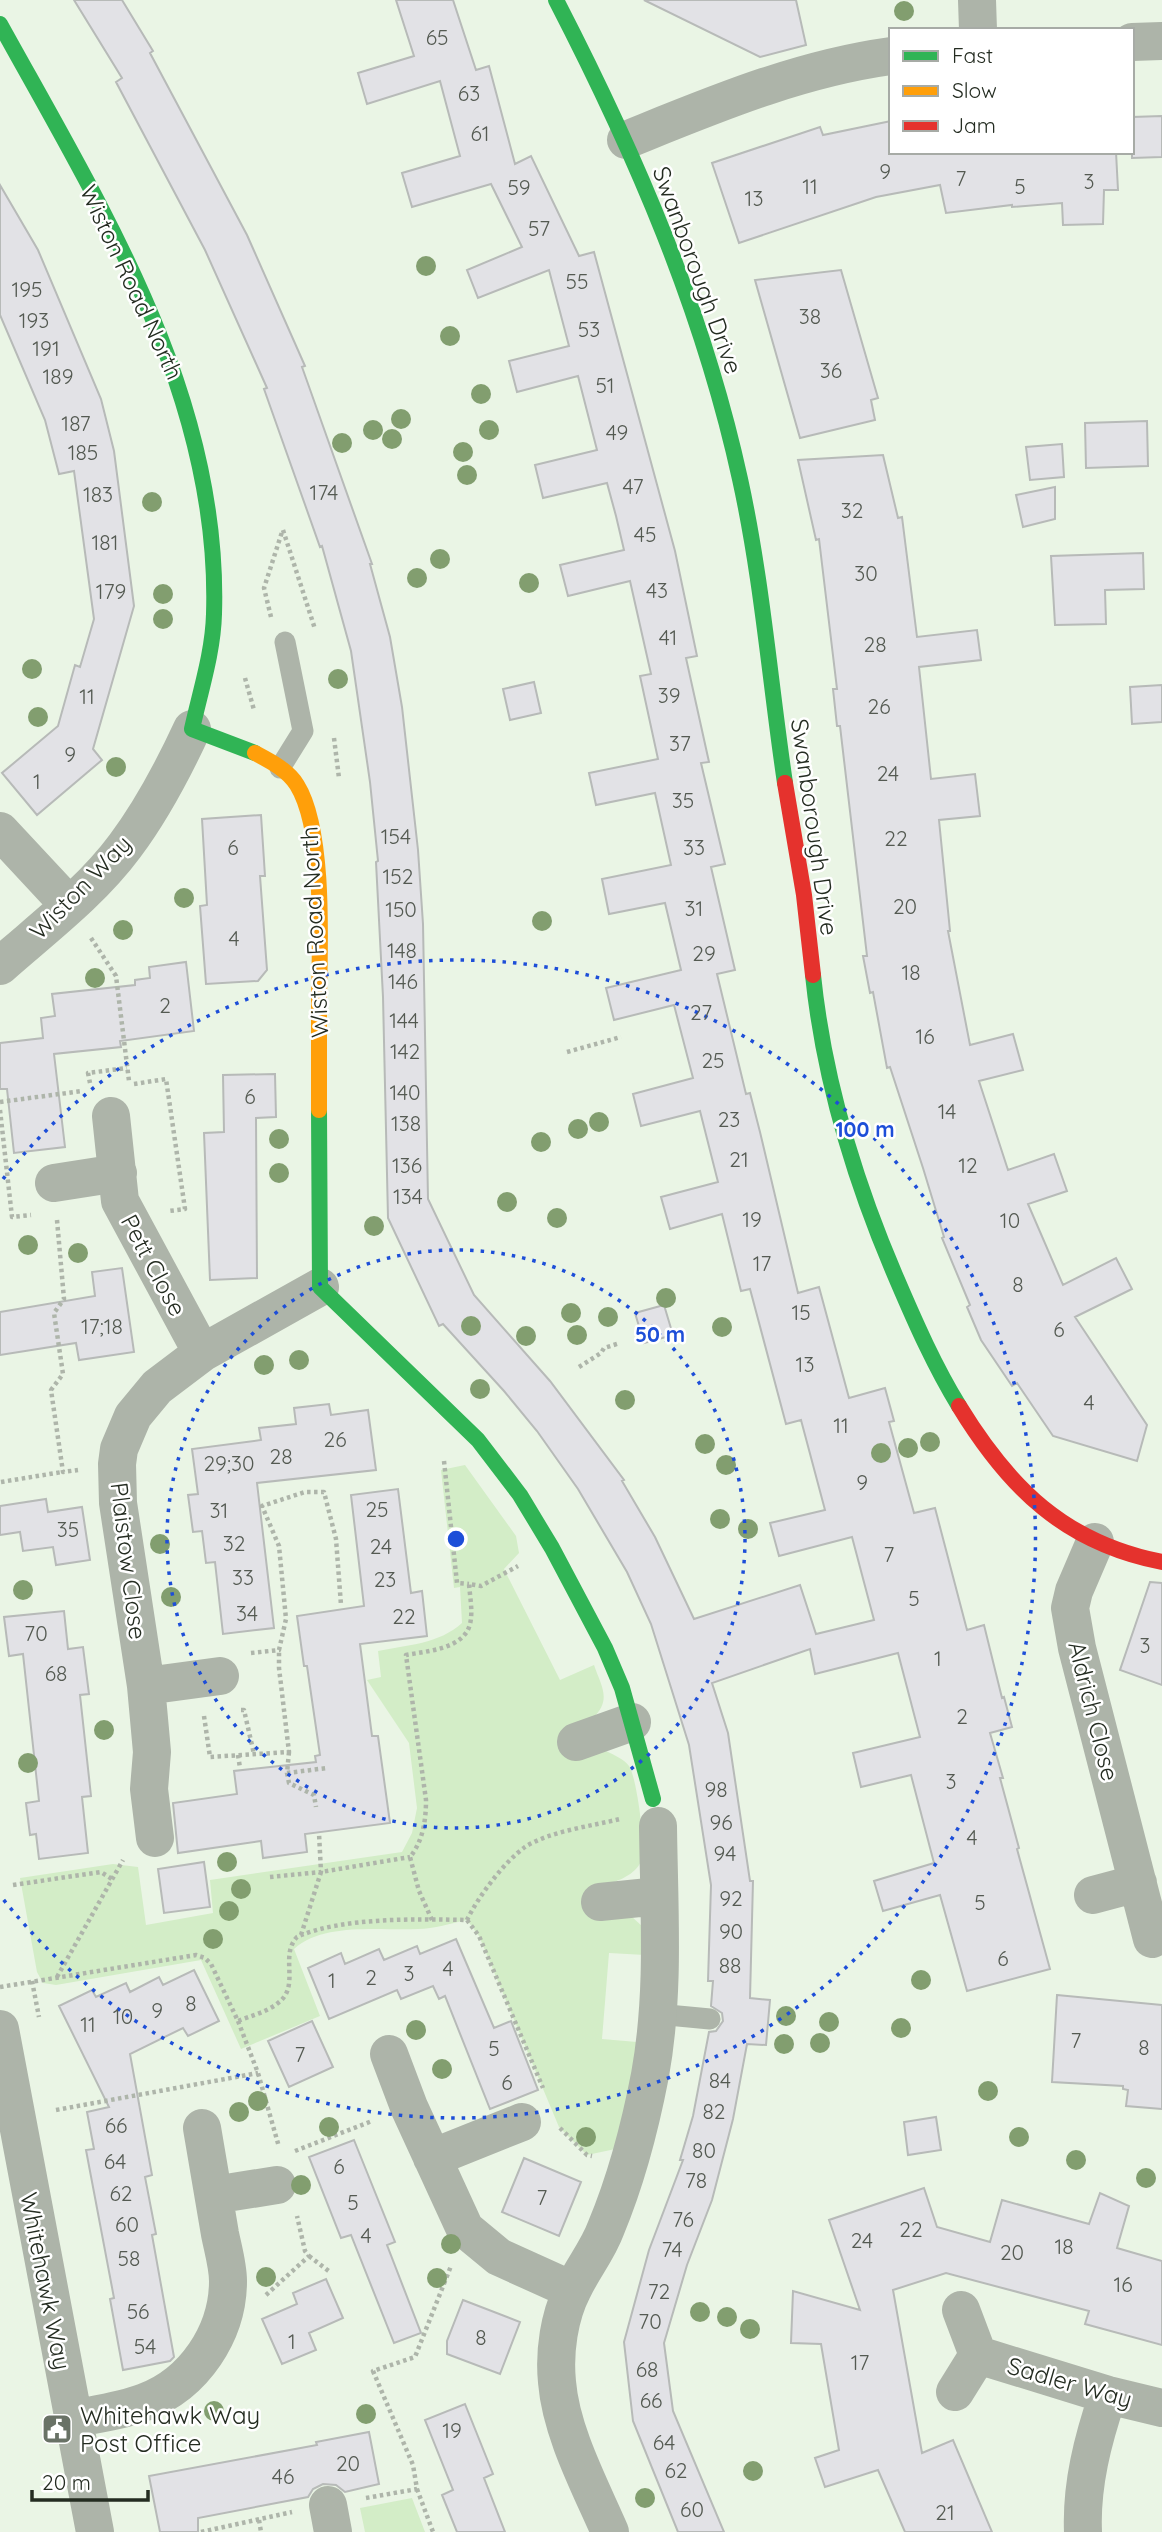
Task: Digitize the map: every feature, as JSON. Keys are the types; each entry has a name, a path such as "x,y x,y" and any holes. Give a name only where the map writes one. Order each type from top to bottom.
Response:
{"street":[{"name":"Swanborough Drive","path":"556,0 586,56 657,210 707,352 740,479 769,649 825,1062 839,1124 873,1227 943,1379 985,1445 1030,1496 1077,1533 1125,1554 1162,1562"},
{"path":"977,0 978,28"},
{"name":"Wiston Road North","path":"0,24 91,190 157,326 191,423 212,529 214,603 211,647 192,729 280,768 297,784 306,804 314,846 319,936 320,1287"},
{"path":"1134,42 1162,41"},
{"path":"626,141 738,95 794,76 889,56"},
{"name":"Wiston Way","path":"0,966 69,905 124,847 155,801 192,729"},
{"path":"0,831 69,905"},
{"name":"Pett Close","path":"111,1116 120,1201 202,1353"},
{"path":"54,1183 118,1173"},
{"path":"320,1287 478,1440 520,1495 552,1548 604,1648 622,1688 632,1722 659,1896 661,1947 657,2014 650,2074 628,2166 605,2232 572,2290 559,2341 557,2385 567,2426 610,2532"},
{"name":"Plaistow Close","path":"155,1838 149,1789 152,1752 146,1686 118,1503 117,1464 124,1433 143,1402 202,1353 320,1287"},
{"name":"Aldrich Close","path":"1095,1542 1074,1591 1070,1608 1077,1648 1152,1939"},
{"path":"146,1686 222,1689"},
{"path":"576,1742 632,1722"},
{"path":"1093,1895 1138,1883"},
{"path":"600,1902 659,1896"},
{"name":"Whitehawk Way","path":"0,2029 95,2532"},
{"path":"389,2054 409,2107 466,2229 499,2258 572,2290"},
{"path":"432,2158 522,2122"},
{"path":"72,2419 147,2402 183,2380 204,2357 223,2315 228,2281 202,2128"},
{"path":"214,2195 284,2182"},
{"name":"Sadler Way","path":"961,2310 978,2355"},
{"name":"Sadler Way","path":"955,2392 978,2355"},
{"name":"Sadler Way","path":"978,2355 1108,2395 1162,2408"},
{"path":"1083,2532 1088,2464 1108,2395"}],"lane":[{"path":"280,768 303,731 285,642"},
{"path":"657,2014 710,2019"}],"path":[{"path":"69,905 117,976 130,1085 166,1079 185,1209 152,1213 134,1230"},
{"path":"567,1052 621,1037"},
{"path":"0,1102 91,1090 88,1073 127,1068"},
{"path":"54,1183 64,1298 54,1313 63,1374 51,1390 63,1472"},
{"path":"579,1367 601,1353 604,1348 620,1343"},
{"path":"478,1440 455,1461 443,1461 457,1583 481,1586 493,1579"},
{"path":"1,1482 117,1464"},
{"path":"316,1807 314,1795 289,1783 287,1773 289,1752 279,1668 279,1650 286,1619 279,1546 262,1506 305,1492 324,1492 336,1539 341,1605"},
{"path":"270,1877 321,1872 410,1857 418,1847 426,1814 426,1800 406,1655 447,1647 464,1635 470,1624 469,1584"},
{"path":"279,1650 227,1656 222,1689 203,1712 210,1757 289,1752"},
{"path":"222,1689 236,1711 244,1710 254,1754"},
{"path":"238,1755 240,1768"},
{"path":"287,1773 327,1769"},
{"path":"467,1920 485,1890 525,1847 558,1834 647,1814"},
{"path":"300,1935 321,1872 319,1832"},
{"path":"56,1978 130,1851 155,1838"},
{"path":"410,1857 419,1891 432,1920"},
{"path":"13,1885 101,1872 112,1879"},
{"path":"238,2021 273,2007 284,1997 290,1985 289,1950 300,1935 329,1927 467,1920"},
{"path":"467,1920 479,1936 543,2089"},
{"path":"0,1987 196,1955 205,1958 211,1964 238,2021 258,2073 284,2182 305,2251 330,2272"},
{"path":"32,1980 39,2020"},
{"path":"52,2098 55,2111 258,2073"},
{"path":"294,2151 409,2107"},
{"path":"559,2127 587,2155 628,2166"},
{"path":"433,2532 417,2488 413,2465 373,2371 415,2357 466,2229"},
{"path":"258,2303 309,2256"},
{"path":"201,2532 259,2519 331,2518 417,2488"},
{"path":"259,2519 261,2532"}],"green space":[{"path":"465,1465 516,1536 519,1553 504,1569 560,1680 594,1665 604,1700 592,1719 606,1751 629,1766 637,1796 642,1858 635,1870 614,1882 631,1916 643,1927 645,1955 609,1953 602,2039 637,2042 620,2148 587,2155 559,2127 479,1936 467,1920 424,1929 336,1931 306,1940 294,1949 320,2016 241,2049 201,1960 56,1985 43,1983 37,1972 20,1878 113,1864 138,1867 146,1925 213,1913 210,1880 402,1852 412,1833 417,1808 409,1743 367,1680 381,1677 378,1651 433,1640 462,1623 460,1587 454,1588 441,1470"},
{"path":"412,2498 425,2532 365,2532 360,2508"}],"building":[{"path":"74,0 122,0 153,51 150,53 247,235 305,366 302,367 372,564 390,637 402,707 418,850 423,924 428,1199 474,1295 550,1381 624,1480 622,1481 655,1537 694,1619 800,1585 816,1634 874,1620 852,1537 779,1556 770,1523 825,1510 801,1420 786,1424 750,1289 741,1291 722,1214 670,1229 661,1197 718,1182 700,1111 641,1126 633,1094 693,1078 674,1005 614,1020 606,988 681,970 665,903 609,914 602,879 671,865 655,793 596,805 589,773 658,759 640,676 651,674 630,581 568,596 560,565 624,550 616,516 607,483 543,498 535,465 597,450 578,376 517,392 509,361 569,346 549,270 478,298 467,270 522,247 491,184 412,207 402,173 460,156 440,81 367,104 358,73 414,56 396,0 453,0 476,70 489,66 515,164 531,156 579,256 594,252 675,551 697,656 686,658 709,762 701,763 725,864 711,867 735,970 717,974 746,1094 750,1093 760,1132 798,1293 819,1287 849,1398 885,1388 894,1421 889,1422 914,1513 935,1508 967,1630 984,1625 1012,1727 990,1733 1003,1778 1000,1778 1019,1848 1017,1849 1050,1969 967,1991 940,1895 883,1911 874,1881 934,1863 911,1775 861,1787 853,1753 920,1737 898,1653 815,1674 810,1649 712,1683 728,1733 750,1881 753,1881 750,1998 770,2000 766,2045 747,2044 733,2119 712,2200 687,2265 664,2343 673,2411 724,2532 678,2532 633,2421 624,2342 649,2250 683,2160 680,2160 693,2116 709,2032 716,2031 723,2021 722,2013 711,2006 713,1981 708,1981 711,1885 689,1745 651,1624 627,1572 578,1489 537,1431 443,1324 439,1326 388,1218 378,861 370,782 351,651 322,546 320,547 264,389 267,388 205,250 116,82 122,78"},
{"path":"644,0 796,0 806,45 760,57"},
{"path":"1162,116 1162,157 1132,158 1134,117"},
{"path":"889,121 889,154 1116,154 1118,190 1104,190 1103,224 1063,225 1062,203 1012,205 946,213 940,185 876,197 739,243 712,163 820,127 823,135"},
{"path":"0,185 38,250 101,399 114,451 134,606 93,749 102,760 37,815 2,773 58,726 75,665 80,667 94,619 74,471 59,474 45,420 0,315"},
{"path":"841,270 878,398 871,400 875,420 800,438 755,280"},
{"path":"1147,421 1148,466 1086,468 1085,423"},
{"path":"1062,444 1064,477 1030,480 1026,447"},
{"path":"883,455 898,518 902,517 917,637 977,630 981,660 919,667 931,779 975,774 980,816 939,820 948,931 970,1045 1013,1034 1023,1070 979,1081 1008,1170 1054,1154 1067,1191 1028,1204 1063,1285 1116,1258 1132,1289 1075,1317 1147,1425 1137,1461 1053,1436 1017,1383 1012,1386 981,1340 967,1307 970,1305 942,1238 944,1237 923,1168 890,1067 887,1068 873,992 870,993 863,956 867,956 840,726 837,726 833,689 837,689 819,539 816,540 798,460"},
{"path":"1055,487 1055,519 1023,527 1016,495"},
{"path":"1143,553 1144,589 1105,590 1106,624 1055,625 1051,556"},
{"path":"534,682 541,713 510,720 503,689"},
{"path":"1162,685 1162,722 1132,724 1130,687"},
{"path":"261,815 265,876 260,876 267,970 258,981 206,984 200,906 207,905 202,819"},
{"path":"186,962 194,1031 120,1041 121,1047 54,1054 65,1147 14,1153 7,1089 0,1089 0,1043 43,1038 41,1018 55,1016 52,994 135,985 135,980 150,978 149,967"},
{"path":"275,1074 276,1117 256,1118 257,1278 210,1280 204,1133 224,1132 223,1075"},
{"path":"122,1268 134,1352 79,1360 76,1343 0,1355 0,1312 95,1296 92,1272"},
{"path":"664,1305 673,1335 644,1343 635,1313"},
{"path":"329,1404 331,1415 368,1410 376,1470 257,1483 274,1628 223,1634 215,1562 206,1563 202,1531 193,1532 188,1495 198,1494 192,1449 261,1440 259,1428 296,1424 294,1408"},
{"path":"398,1489 411,1593 422,1591 427,1636 360,1644 372,1736 378,1736 390,1823 305,1834 307,1852 263,1858 261,1841 178,1853 173,1803 237,1794 234,1771 316,1762 315,1756 320,1755 297,1616 364,1606 351,1495"},
{"path":"46,1499 48,1512 82,1507 90,1560 56,1565 53,1547 23,1551 20,1532 0,1535 0,1506"},
{"path":"1150,1582 1162,1583 1162,1685 1120,1670"},
{"path":"64,1611 68,1649 83,1647 89,1694 80,1695 91,1796 82,1797 88,1853 39,1859 36,1834 30,1835 26,1803 39,1801 23,1654 9,1656 4,1617"},
{"path":"204,1862 210,1907 164,1913 158,1869"},
{"path":"456,1939 494,2028 511,2021 538,2090 490,2109 445,1996 439,1999 433,1986 401,1999 397,1990 329,2019 308,1968 341,1953 345,1964 379,1949 384,1960 417,1946 420,1954"},
{"path":"194,1970 219,2021 188,2036 183,2028 130,2054 152,2175 145,2177 156,2234 152,2235 174,2357 170,2361 123,2370 110,2299 114,2298 86,2150 94,2149 87,2112 109,2107 59,2006 92,1990 96,1997 126,1983 130,1992 159,1977 163,1985"},
{"path":"1057,1995 1162,2005 1162,2109 1126,2106 1128,2090 1123,2089 1123,2086 1052,2082"},
{"path":"312,2021 333,2067 289,2087 268,2041"},
{"path":"936,2117 941,2150 908,2155 904,2122"},
{"path":"354,2140 395,2242 387,2245 421,2333 394,2343 351,2235 341,2238 309,2157"},
{"path":"524,2158 581,2182 559,2236 502,2212"},
{"path":"924,2188 937,2227 990,2242 1002,2200 1089,2224 1100,2193 1129,2206 1117,2248 1162,2261 1162,2345 1085,2324 1089,2311 946,2273 893,2290 922,2453 953,2440 992,2532 905,2532 878,2470 825,2487 815,2458 839,2450 821,2344 791,2343 793,2291 860,2310 829,2220"},
{"path":"326,2279 343,2318 309,2333 316,2350 282,2364 262,2319 297,2304 293,2293"},
{"path":"463,2300 520,2322 500,2374 447,2354 447,2341"},
{"path":"465,2404 493,2474 484,2478 505,2532 457,2532 442,2495 453,2490 425,2420"},
{"path":"369,2432 379,2484 345,2492 336,2485 323,2484 313,2489 308,2497 198,2518 198,2532 160,2532 149,2476 317,2445 316,2442"}],"traffic: fast":[{"path":"556,0 639,174 664,234 707,354 725,416 748,517 785,783"},
{"path":"0,24 77,163 148,306 176,380 198,456 211,534 214,614 209,658 192,729 255,753"},
{"path":"813,975 833,1093 855,1170 882,1245 912,1314 959,1406"},
{"path":"319,1110 320,1287 478,1440 520,1495 552,1548 605,1648 622,1688 653,1799"}],"traffic: slow":[{"path":"255,753 278,766 297,785 306,805 312,830 317,858 320,918 319,1110"}],"traffic: jam":[{"path":"785,783 804,895 813,975"},
{"path":"959,1406 998,1462 1043,1508 1096,1541 1162,1562"}],"place":[{"name":"Whitehawk Way Post Office","path":"57,2429"}]}
